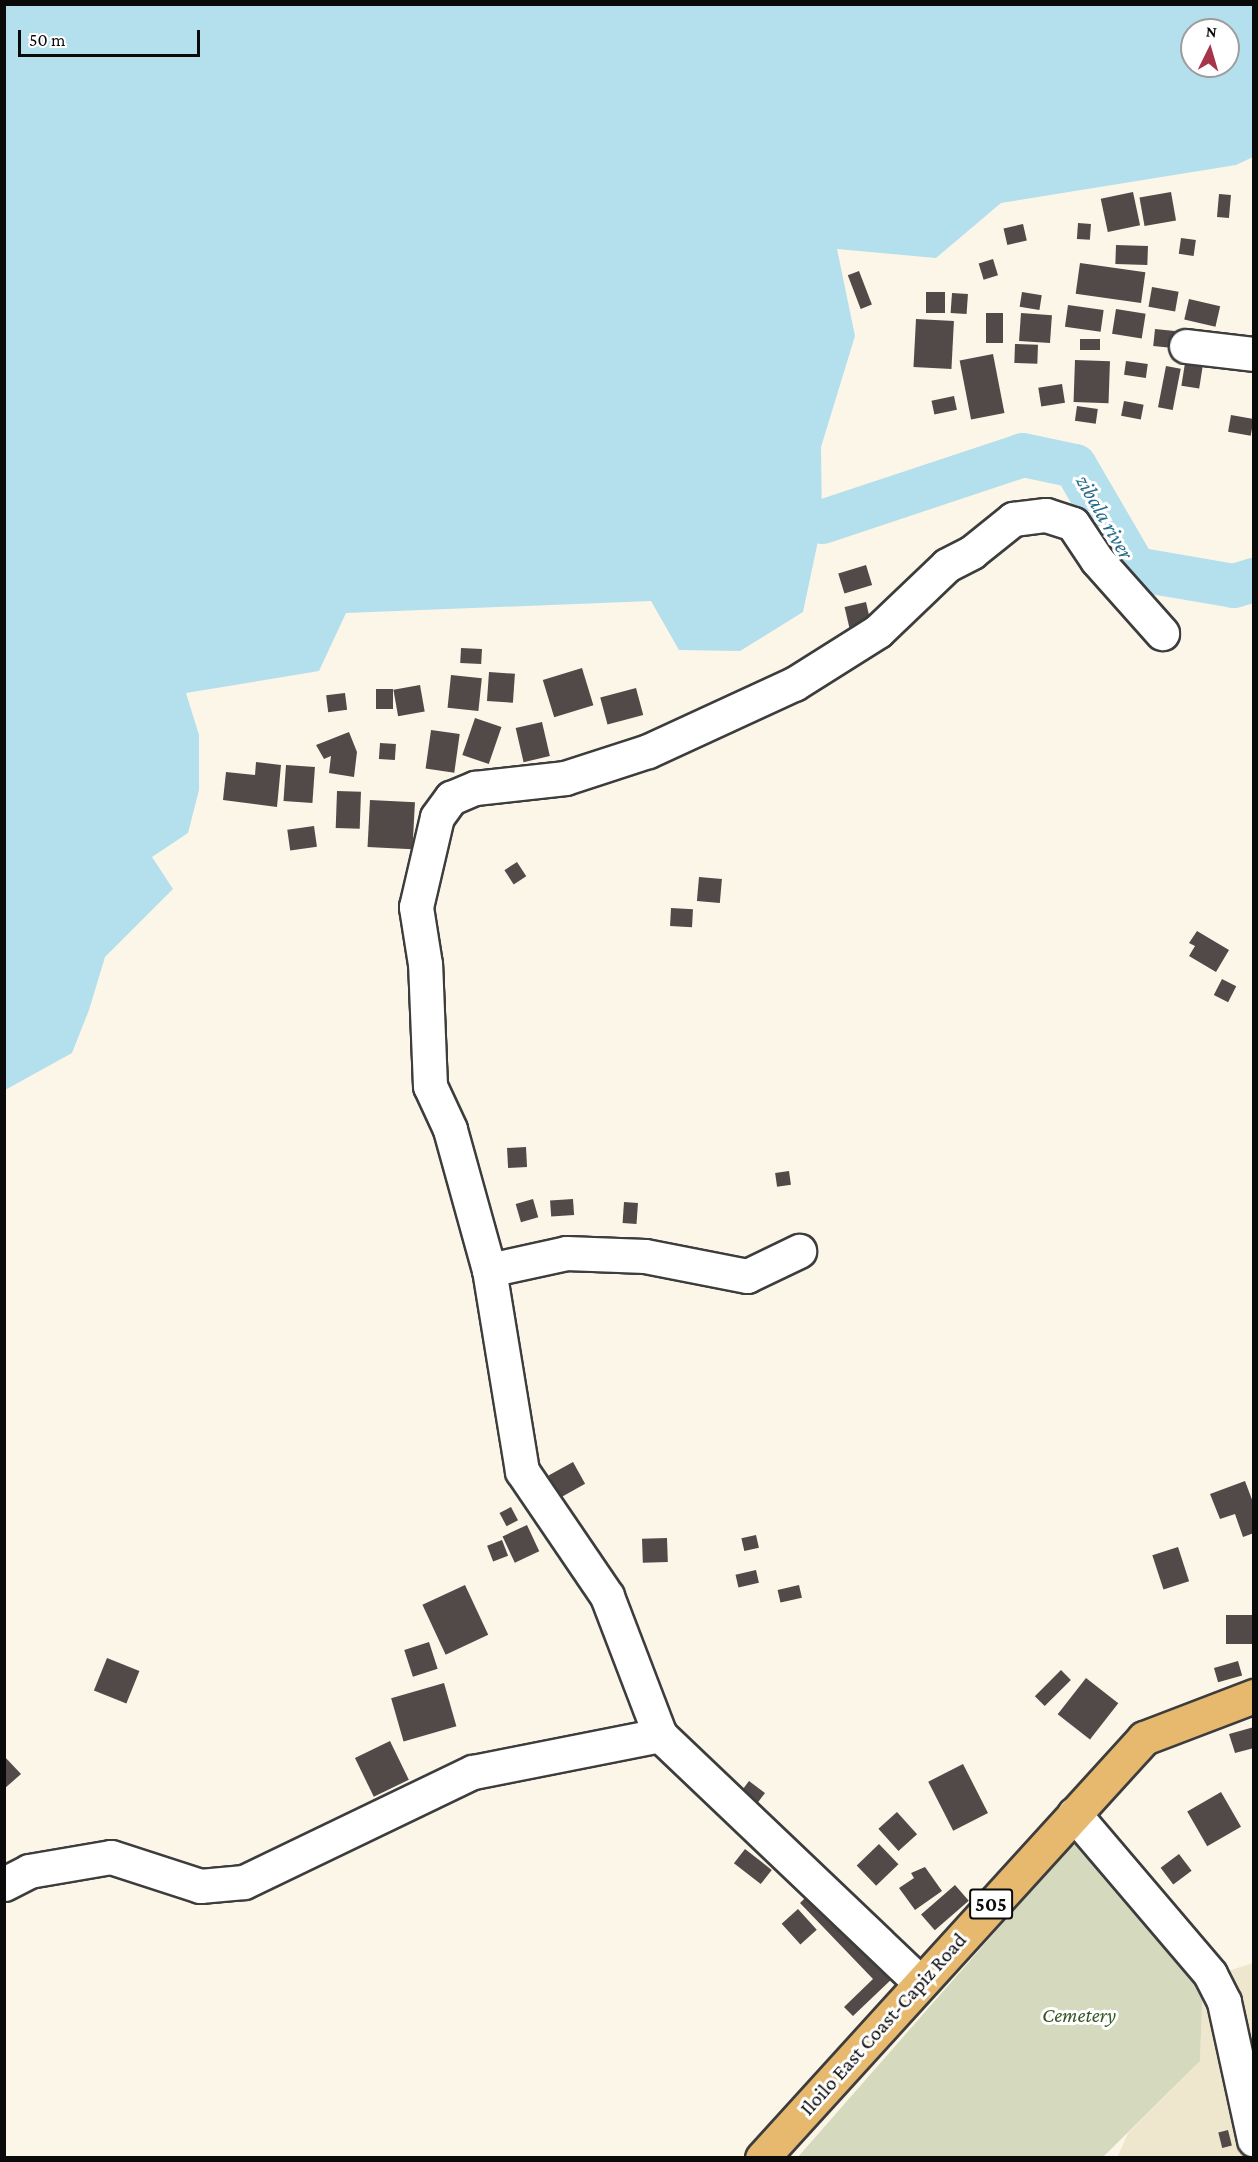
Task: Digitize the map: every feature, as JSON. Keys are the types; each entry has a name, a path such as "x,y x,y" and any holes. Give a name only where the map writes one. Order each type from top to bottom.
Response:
{"main road":[{"name":"Iloilo East Coast-Capiz Road","path":"762,2157 919,1982 1144,1738 1254,1696"}],"street":[{"path":"1186,346 1254,354"},
{"path":"919,1982 660,1735 607,1596 522,1471 489,1270 450,1129 430,1086 425,964 416,907 437,817 451,798 475,788 565,778 638,755 794,684 878,631 947,565 972,552 1013,519 1046,515 1073,524 1097,560 1162,633"},
{"path":"489,1270 566,1252 645,1256 747,1276 799,1251"},
{"path":"4,1884 29,1871 111,1857 200,1886 244,1882 473,1772 660,1735"},
{"path":"1074,1814 1210,1974 1224,2002 1254,2140"}],"shaded area":[{"path":"1253,1963 1253,2157 1117,2158 1128,2133 1200,2061 1203,1979"}],"green space":[{"name":"Cemetery","path":"1081,1834 1203,1979 1200,2061 1103,2157 797,2158"}],"water":[{"path":"5,4 1253,5 1253,157 1236,165 1001,203 936,258 837,249 855,336 821,447 822,522 803,612 740,651 679,650 651,601 346,613 319,671 186,693 199,735 199,790 188,833 152,857 173,889 105,957 89,1010 72,1053 5,1090"}],"building":[{"path":"1133,192 1140,225 1108,232 1101,199"},
{"path":"1171,192 1176,221 1145,226 1139,198"},
{"path":"1219,194 1231,195 1229,218 1217,217"},
{"path":"1078,223 1091,224 1090,240 1077,239"},
{"path":"1023,224 1027,241 1007,245 1004,228"},
{"path":"1181,238 1196,240 1194,256 1179,254"},
{"path":"1116,245 1148,246 1147,265 1115,264"},
{"path":"993,259 998,275 984,280 979,263"},
{"path":"1080,263 1145,272 1141,303 1076,294"},
{"path":"859,271 872,305 861,309 848,275"},
{"path":"1152,287 1179,292 1175,311 1149,307"},
{"path":"926,292 945,292 945,313 926,313"},
{"path":"1022,292 1042,295 1039,310 1020,307"},
{"path":"952,293 968,294 967,314 951,313"},
{"path":"1189,299 1220,306 1215,327 1184,319"},
{"path":"1068,305 1104,310 1101,332 1065,327"},
{"path":"1116,309 1146,314 1142,338 1112,334"},
{"path":"986,313 1003,313 1003,343 986,343"},
{"path":"1021,313 1052,315 1050,343 1019,341"},
{"path":"916,319 954,321 951,369 913,367"},
{"path":"1155,329 1175,331 1173,348 1153,346"},
{"path":"1080,339 1100,339 1100,350 1080,350"},
{"path":"1015,344 1038,345 1037,364 1014,363"},
{"path":"993,354 1004,413 971,419 960,360"},
{"path":"1075,360 1110,361 1109,403 1074,402"},
{"path":"1126,361 1148,364 1146,378 1124,375"},
{"path":"1185,363 1203,366 1199,389 1181,386"},
{"path":"1166,366 1181,369 1173,410 1158,407"},
{"path":"1062,384 1065,403 1041,407 1038,388"},
{"path":"954,396 957,410 934,414 932,401"},
{"path":"1124,401 1144,405 1141,420 1121,416"},
{"path":"1077,406 1098,409 1096,424 1075,421"},
{"path":"1231,415 1254,419 1251,436 1228,432"},
{"path":"866,565 872,585 844,594 838,573"},
{"path":"866,602 871,624 850,629 845,607"},
{"path":"461,648 482,649 481,664 460,663"},
{"path":"582,668 593,705 554,717 543,680"},
{"path":"489,672 515,674 513,703 487,701"},
{"path":"451,675 482,678 478,711 448,708"},
{"path":"420,685 425,712 398,716 393,690"},
{"path":"636,688 643,715 608,725 600,698"},
{"path":"376,689 393,689 393,709 376,709"},
{"path":"345,693 347,710 328,712 326,695"},
{"path":"475,718 501,727 489,764 462,755"},
{"path":"542,722 550,756 524,762 516,728"},
{"path":"431,730 460,734 454,773 426,769"},
{"path":"349,732 357,752 354,777 329,773 331,756 324,759 316,745"},
{"path":"380,743 396,744 395,760 379,759"},
{"path":"256,762 281,765 277,807 223,800 226,772 255,775"},
{"path":"286,765 315,767 312,803 283,801"},
{"path":"337,791 361,792 360,829 336,828"},
{"path":"370,800 415,802 412,849 368,847"},
{"path":"314,826 317,847 290,851 287,830"},
{"path":"517,862 526,876 514,884 504,870"},
{"path":"699,877 722,879 720,903 697,901"},
{"path":"671,908 693,909 692,927 670,926"},
{"path":"1197,931 1229,950 1216,972 1189,956 1195,946 1189,943"},
{"path":"1222,979 1236,986 1228,1002 1214,995"},
{"path":"526,1147 527,1167 508,1168 507,1148"},
{"path":"789,1171 791,1185 777,1187 775,1173"},
{"path":"533,1199 538,1217 521,1222 516,1204"},
{"path":"573,1199 574,1215 551,1217 550,1201"},
{"path":"624,1202 638,1203 637,1224 623,1223"},
{"path":"573,1462 585,1484 561,1497 549,1476"},
{"path":"1245,1481 1254,1505 1254,1533 1243,1537 1235,1514 1220,1519 1210,1494"},
{"path":"511,1507 518,1520 507,1526 500,1513"},
{"path":"527,1525 539,1551 515,1563 503,1536"},
{"path":"756,1535 759,1548 744,1551 741,1538"},
{"path":"667,1538 668,1562 643,1563 642,1539"},
{"path":"502,1540 508,1556 493,1562 487,1546"},
{"path":"1178,1547 1189,1581 1163,1590 1152,1555"},
{"path":"756,1570 759,1583 738,1587 736,1575"},
{"path":"465,1585 488,1635 446,1655 422,1605"},
{"path":"799,1585 802,1598 780,1603 778,1590"},
{"path":"1226,1615 1254,1615 1254,1644 1226,1644"},
{"path":"429,1642 438,1669 413,1677 404,1650"},
{"path":"107,1658 139,1671 126,1704 94,1690"},
{"path":"1238,1661 1242,1675 1218,1682 1214,1668"},
{"path":"1061,1670 1071,1680 1045,1706 1035,1696"},
{"path":"1086,1678 1118,1703 1090,1739 1058,1714"},
{"path":"444,1683 456,1726 404,1741 391,1698"},
{"path":"1254,1727 1254,1748 1235,1753 1229,1734"},
{"path":"390,1741 409,1780 374,1797 355,1758"},
{"path":"4,1756 21,1774 4,1789"},
{"path":"963,1764 988,1813 953,1831 928,1782"},
{"path":"749,1781 765,1793 752,1810 736,1798"},
{"path":"1221,1792 1241,1827 1207,1846 1187,1812"},
{"path":"897,1812 917,1834 898,1851 878,1829"},
{"path":"879,1844 898,1864 876,1886 857,1866"},
{"path":"745,1849 772,1870 761,1884 734,1863"},
{"path":"1179,1854 1192,1871 1173,1885 1161,1868"},
{"path":"925,1867 942,1891 915,1910 899,1888 914,1878 911,1873"},
{"path":"955,1885 969,1901 935,1930 921,1915"},
{"path":"814,1889 896,1975 853,2016 844,2007 873,1979 800,1903"},
{"path":"798,1909 817,1930 800,1945 782,1924"},
{"path":"1228,2130 1232,2146 1222,2148 1218,2132"}],"waterway":[{"name":"zibala river","path":"822,522 1023,455 1075,466 1135,569 1234,586 1254,580"}]}
